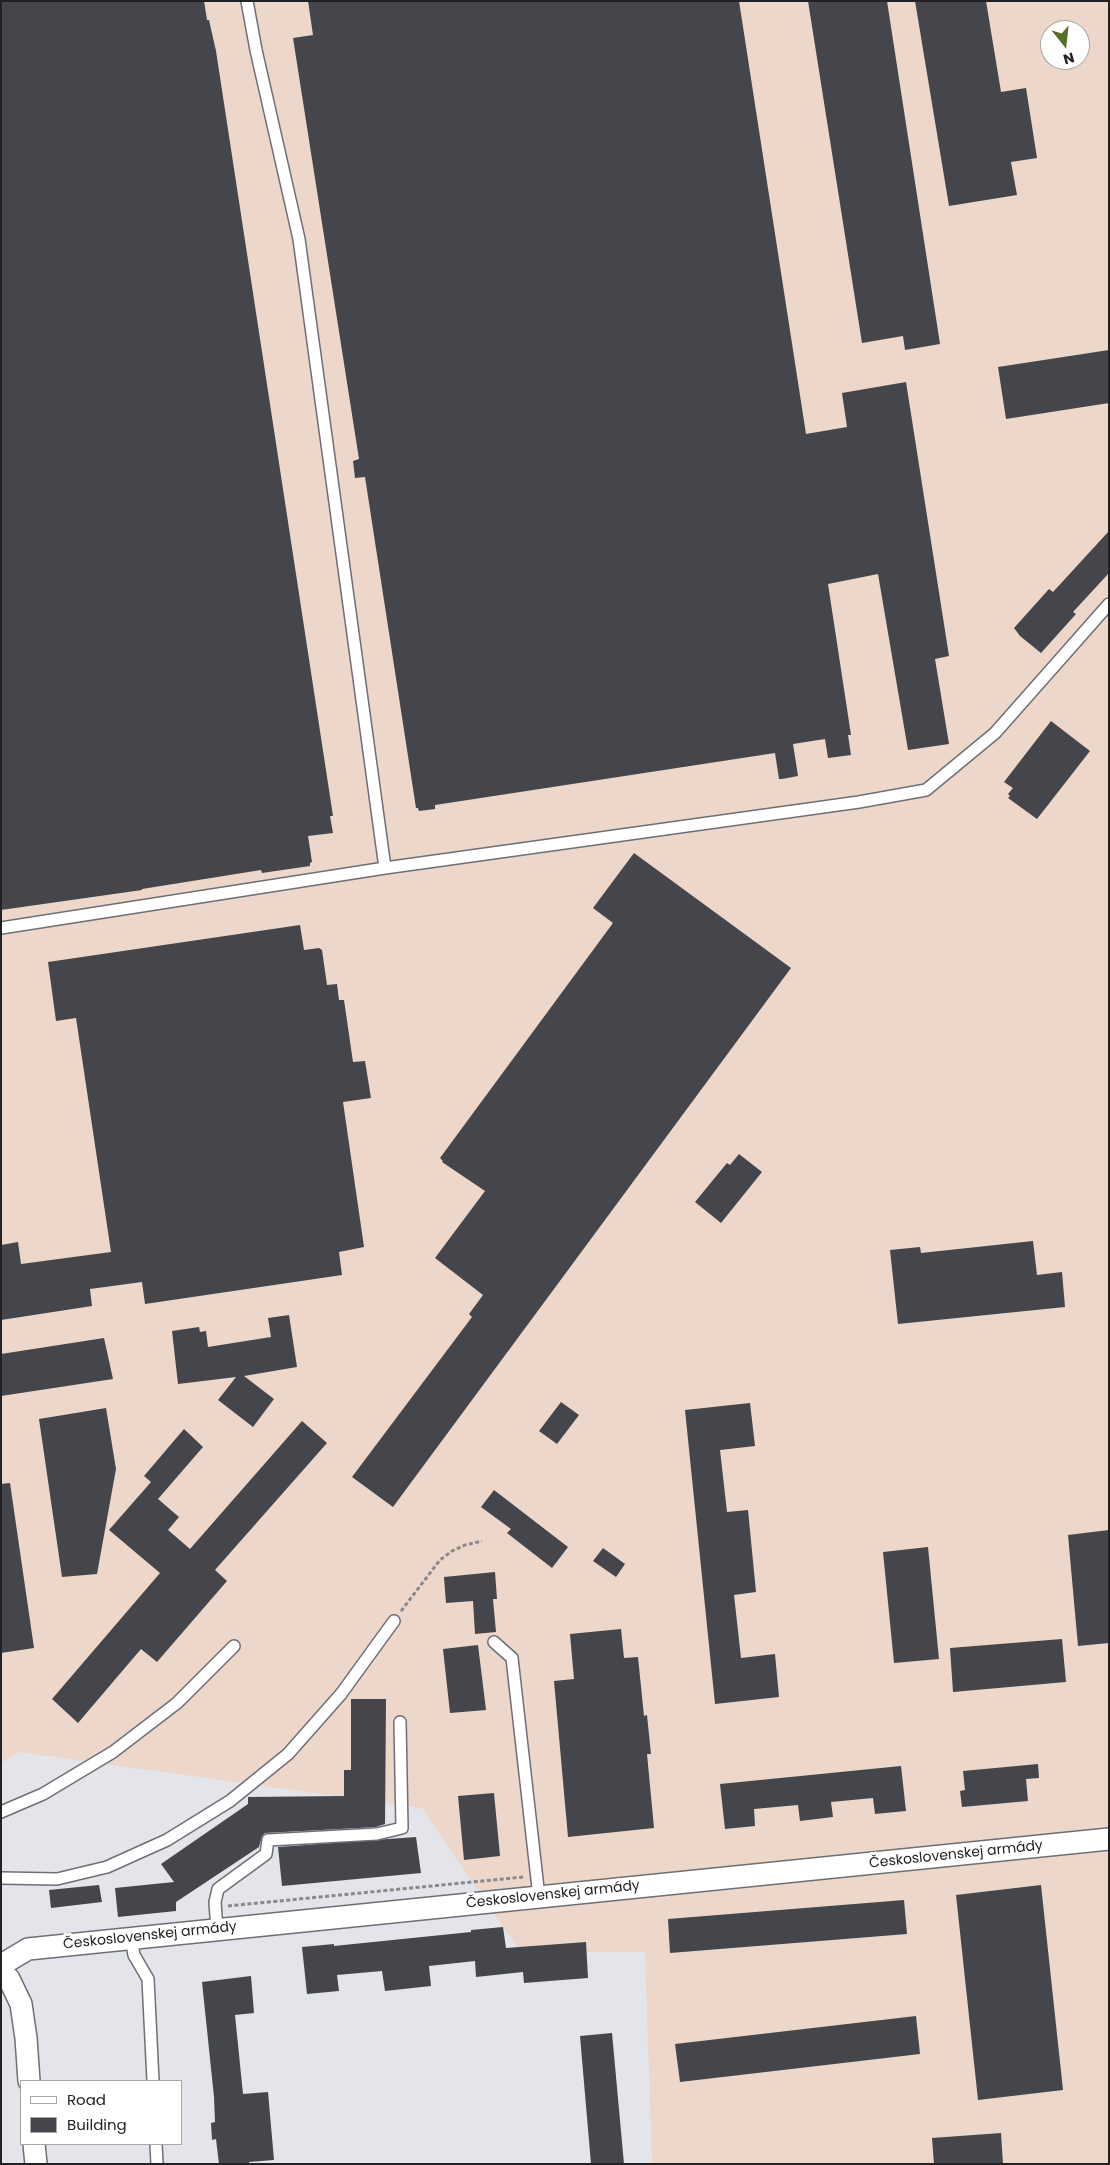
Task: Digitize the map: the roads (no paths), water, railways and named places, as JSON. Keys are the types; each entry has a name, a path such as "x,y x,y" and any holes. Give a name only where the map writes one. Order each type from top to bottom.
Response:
{"street":[{"name":"Československej armády","path":"1,1964 28,1949 1109,1839"},
{"path":"1,1972 9,1978 21,2004 29,2080"},
{"path":"34,2145 36,2164"}],"lane":[{"path":"247,1 256,50 299,238 385,868"},
{"path":"1,928 385,868 859,802 926,790 995,733 1109,604"},
{"path":"1,1878 57,1879 107,1867 168,1840 230,1800 288,1754 341,1694 394,1621"},
{"path":"494,1642 512,1658 539,1897"},
{"path":"1,1812 43,1794 113,1752 177,1703 234,1646"},
{"path":"217,1930 215,1902 218,1889 266,1854 268,1840 377,1834 402,1828 400,1722"},
{"path":"131,1938 134,1955 148,1979 153,2080"},
{"path":"156,2145 157,2164"}]}
